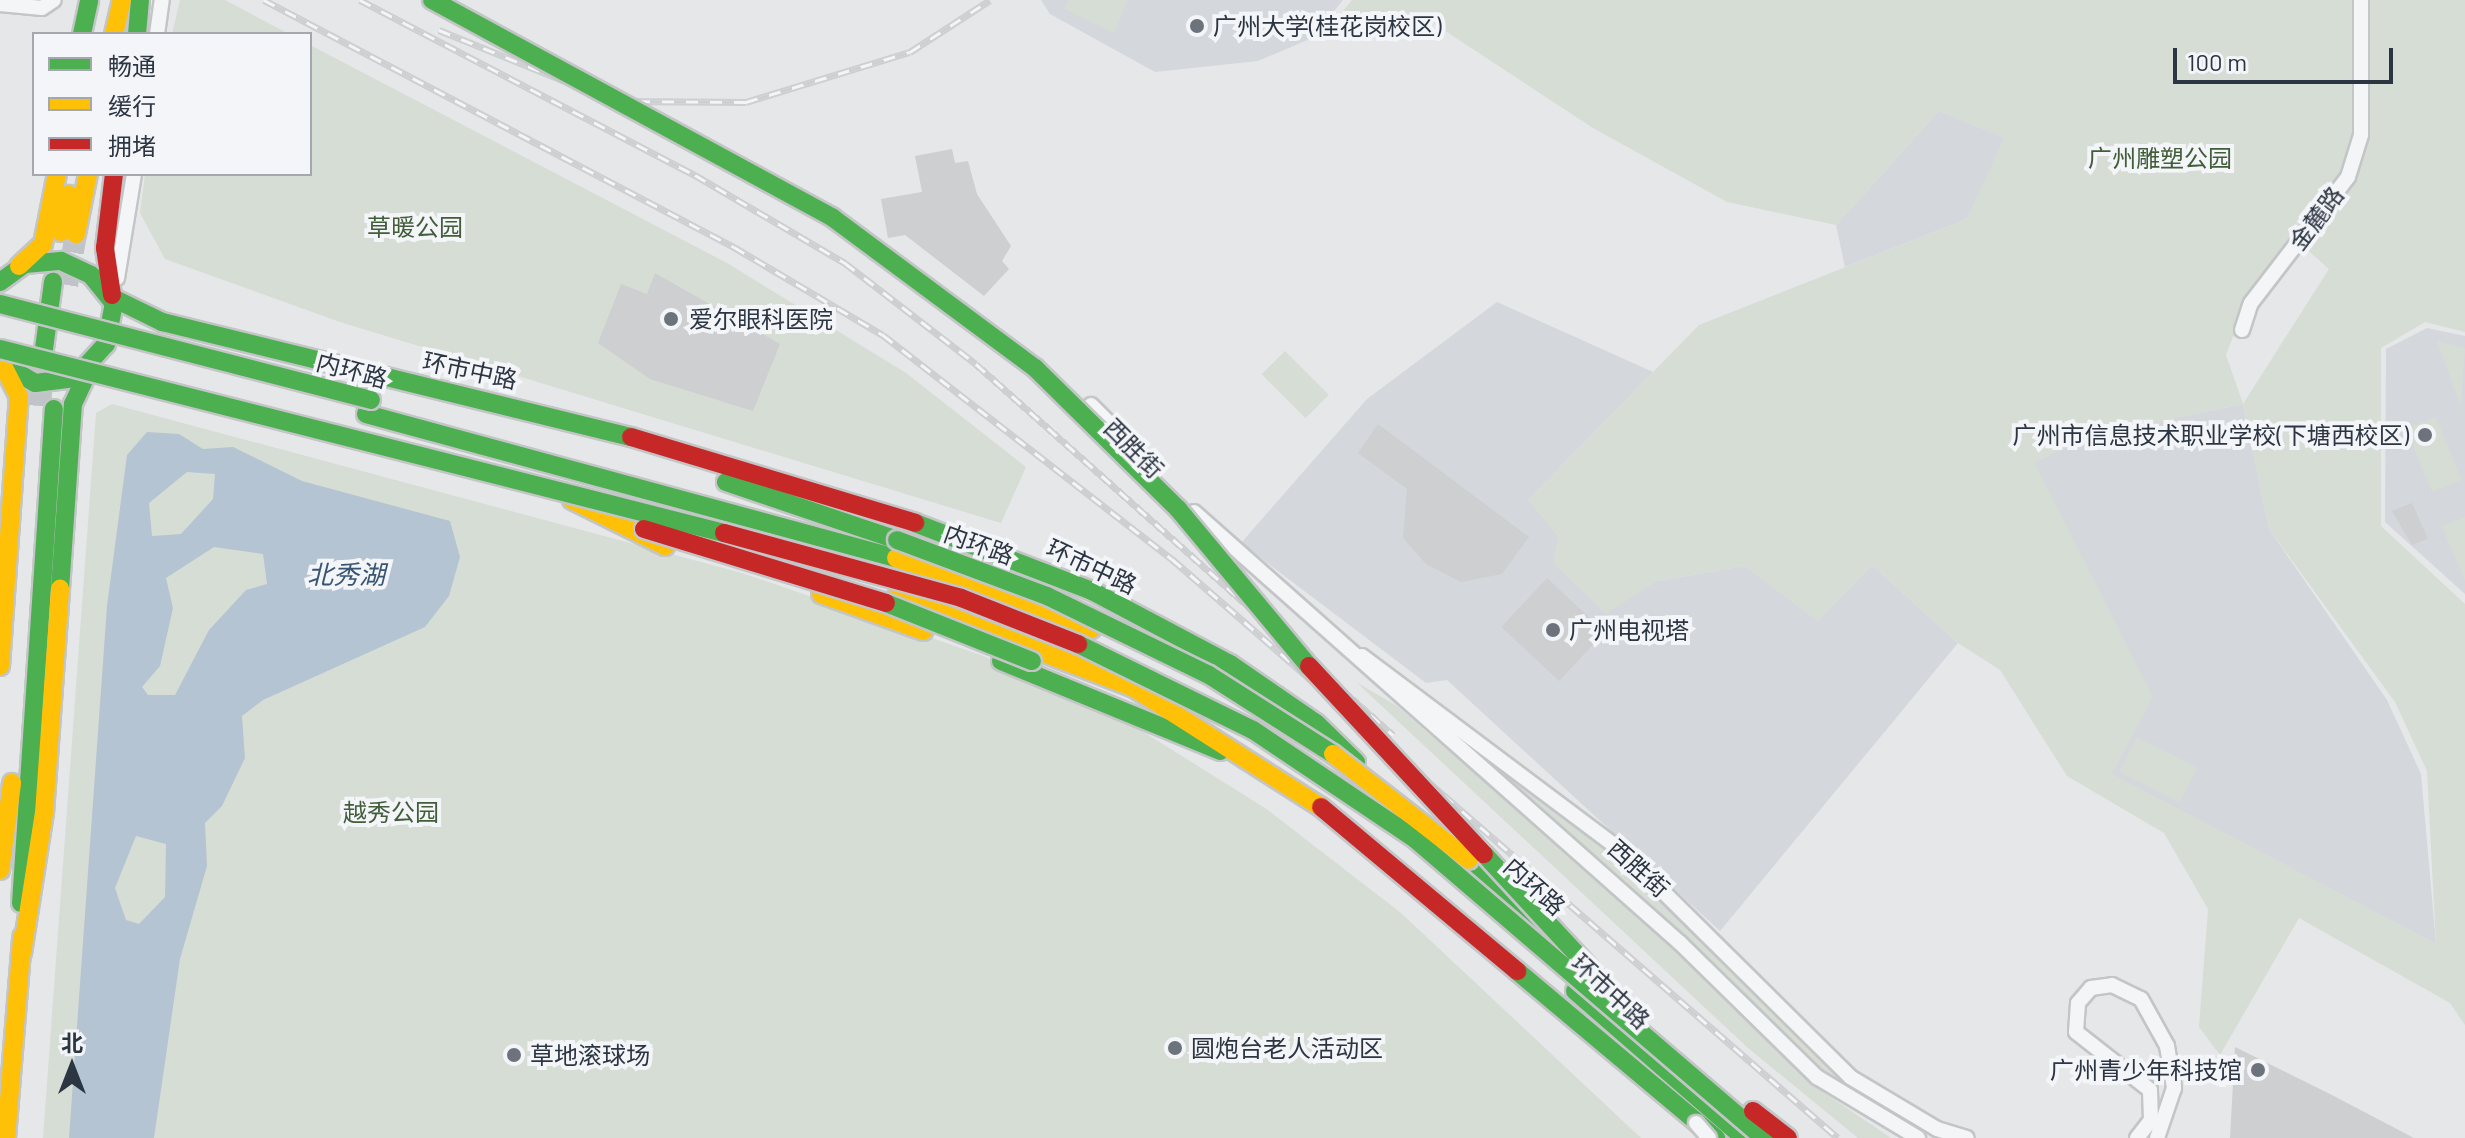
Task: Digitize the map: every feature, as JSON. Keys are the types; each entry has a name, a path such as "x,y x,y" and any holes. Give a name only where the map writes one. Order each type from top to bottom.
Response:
{"main road":[{"path":"82,32 89,0"},
{"path":"103,32 108,0"},
{"path":"114,32 122,0"},
{"path":"137,32 140,0"},
{"path":"432,0 833,218 1035,368 1178,509 1320,678 1595,974"},
{"path":"0,282 43,244 57,176"},
{"path":"73,176 68,233 87,176"},
{"path":"22,953 41,847 73,404 89,369 106,344 113,298 104,257 114,176"},
{"name":"环市中路","path":"0,266 70,264 113,298 162,322 333,366 558,415 960,537 1155,623 1316,723 1374,783 1401,829 1744,1138"},
{"path":"0,273 19,266"},
{"path":"51,358 60,283"},
{"name":"内环路","path":"0,304 369,407 897,540 1108,623 1265,709 1421,820 1595,974 1788,1138"},
{"path":"0,319 369,407 863,548 1024,602 1214,690 1320,759 1401,829"},
{"path":"1,360 43,384 89,369"},
{"path":"0,666 19,397 1,360"},
{"name":"内环路","path":"1,360 477,475 710,527 961,598 1206,703 1415,839 1764,1138"},
{"path":"333,366 897,540"},
{"name":"环市中路","path":"89,369 572,500 1013,636 1159,701 1290,781 1402,868 1676,1108 1698,1131 1716,1138"},
{"path":"0,870 47,408 23,847 22,953 6,1138"},
{"path":"477,475 876,599 1032,661 1290,781"},
{"path":"572,500 632,536 961,644 1290,781"},
{"path":"1316,723 1493,885 1617,1005 1779,1138"},
{"path":"1477,900 1493,885"}],"street":[{"path":"0,4 42,8 54,0"},
{"path":"157,32 162,0"},
{"name":"金麓路","path":"2242,330 2251,303 2348,177 2361,135 2361,0"},
{"path":"113,298 134,176"},
{"name":"西胜街","path":"1073,388 1296,610 1680,943 1817,1077 1918,1138"},
{"name":"西胜街","path":"1296,610 1461,724 1624,853 1850,1077 1937,1129 1967,1138"},
{"path":"2137,1138 2151,1120 2150,1090 2076,1032 2078,1003 2091,988 2134,994 2167,1046 2174,1088 2157,1138"},
{"path":"1698,1131 1709,1138"}],"shaded area":[{"name":"广州大学(桂花岗校区)","path":"1041,0 1343,0 1312,38 1258,61 1155,72 1050,14"},
{"path":"1939,111 2005,138 1967,219 1845,267 1836,225"},
{"path":"1497,302 1653,372 1528,500 1657,581 1745,566 1818,621 1872,565 1958,643 1720,931 1447,680 1426,683 1241,543 1367,399"},
{"name":"广州市信息技术职业学校(下塘西校区)","path":"2427,328 2465,336 2465,594 2385,522 2386,349"},
{"path":"2243,404 2269,529 2387,700 2421,774 2436,944 2111,774 2034,462 2093,435"}],"green space":[{"path":"180,0 225,0 285,32 172,32"},
{"path":"1069,0 1128,0 1114,33 1064,9"},
{"name":"广州雕塑公园","path":"1352,0 2353,0 2357,134 2344,176 2246,303 2226,355 2243,404 2329,269 2304,247 2356,181 2366,137 2365,0 2465,0 2465,332 2425,322 2381,348 2381,526 2465,604 2465,1025 2450,1003 2299,918 2220,1055 2199,1027 2208,909 2164,833 2067,776 2000,670 1958,643 1872,565 1818,621 1745,566 1657,581 1606,614 1553,563 1558,537 1528,500 1699,325 1967,219 2004,138 1939,111 1836,225 1727,202 1593,128 1418,13 1322,36","holes":["2243,404 2269,529 2395,702 2427,771 2436,944 2112,774 2153,697 2034,462 2093,435"]},
{"name":"草暖公园","path":"312,46 727,263 906,373 1026,467 1001,523 340,322 165,259 140,213 145,176 312,176"},
{"path":"2437,341 2465,348 2461,407"},
{"path":"1285,351 1329,395 1306,418 1262,374"},
{"name":"越秀公园","path":"112,404 742,573 981,655 1118,716 1265,808 1401,913 1641,1138 43,1138 96,413"},
{"path":"2436,417 2461,480 2432,492 2406,429"},
{"path":"2465,517 2465,581 2442,526"},
{"path":"1356,682 1397,706 1669,943 1813,1085 1891,1138 1858,1138 1748,1048"},
{"path":"1405,695 1641,872 1831,1071 1887,1113 1820,1072"},
{"path":"2137,737 2198,768 2180,803 2119,772"}],"water":[{"name":"北秀湖","path":"147,432 179,434 203,449 233,447 302,481 450,521 460,557 449,596 425,627 263,700 242,716 245,758 222,806 205,823 207,866 180,959 154,1138 69,1138 107,606 127,455","holes":["187,472 215,474 213,499 181,534 152,536 149,503","214,547 263,554 267,584 246,590 209,630 175,695 148,695 142,687 160,666 173,608 166,578","136,836 166,844 165,897 139,924 126,920 115,888"]}],"building":[{"path":"952,149 955,163 968,161 977,194 1011,246 1002,261 1009,269 984,296 905,235 888,238 881,199 922,192 915,156"},
{"name":"爱尔眼科医院","path":"655,273 780,344 753,411 650,379 598,343 621,284 647,294"},
{"path":"1378,424 1529,537 1502,574 1461,582 1426,564 1403,538 1407,489 1358,453"},
{"path":"2412,503 2428,539 2412,545 2392,511"},
{"name":"广州电视塔","path":"1547,578 1605,632 1559,681 1501,627"},
{"name":"广州青少年科技馆","path":"2235,1047 2328,1093 2414,1138 2230,1138"}],"tunnel":[{"path":"67,285 76,234"},
{"path":"40,406 43,366"}],"railway":[{"path":"264,0 734,247 883,335 1172,559 1838,1138"},
{"path":"360,0 695,175 845,263 976,364 1393,735"},
{"path":"439,30 614,101 746,102 910,52 990,0"}],"traffic: fast":[{"path":"82,32 89,0"},
{"path":"137,32 140,0"},
{"path":"432,0 833,218 1035,368 1178,509 1309,666"},
{"path":"0,282 25,264 61,261 91,275 114,303 106,344 75,378 35,383 0,362"},
{"path":"43,356 53,282"},
{"path":"113,298 162,322 631,437"},
{"path":"0,304 371,400"},
{"path":"0,349 724,533"},
{"path":"60,589 73,404 89,369"},
{"path":"21,903 54,409"},
{"path":"366,414 896,558"},
{"path":"726,482 897,540"},
{"path":"915,523 1092,591 1230,664 1316,723 1356,762"},
{"path":"897,540 1047,596 1209,675 1333,754"},
{"path":"886,603 1032,661"},
{"path":"1078,644 1253,730 1415,839 1764,1138"},
{"path":"1001,661 1220,751"},
{"path":"1453,844 1541,933"},
{"path":"1484,854 1595,974"},
{"path":"1517,971 1716,1138"},
{"path":"1575,991 1744,1138"}],"traffic: slow":[{"path":"114,32 122,0"},
{"path":"19,266 43,244 57,176"},
{"path":"76,234 88,176"},
{"path":"61,232 69,195"},
{"path":"0,666 19,397 3,365"},
{"path":"572,500 665,546"},
{"path":"896,558 1091,629"},
{"path":"22,953 44,813 60,589"},
{"path":"821,594 924,631"},
{"path":"897,596 1134,688 1321,807"},
{"path":"1333,754 1469,860"},
{"path":"0,870 12,783"},
{"path":"6,1138 22,937"}],"traffic: jam":[{"path":"112,295 105,248 114,176"},
{"path":"631,437 915,523"},
{"path":"644,529 886,603"},
{"path":"724,533 961,598 1078,644"},
{"path":"1309,666 1484,854"},
{"path":"1321,807 1517,971"},
{"path":"1753,1111 1788,1138"}],"place":[{"name":"广州大学(桂花岗校区)","path":"1197,26"},
{"name":"爱尔眼科医院","path":"671,319"},
{"name":"广州市信息技术职业学校(下塘西校区)","path":"2425,435"},
{"name":"广州电视塔","path":"1553,630"},
{"name":"圆炮台老人活动区","path":"1175,1048"},
{"name":"草地滚球场","path":"514,1055"},
{"name":"广州青少年科技馆","path":"2258,1070"}]}
